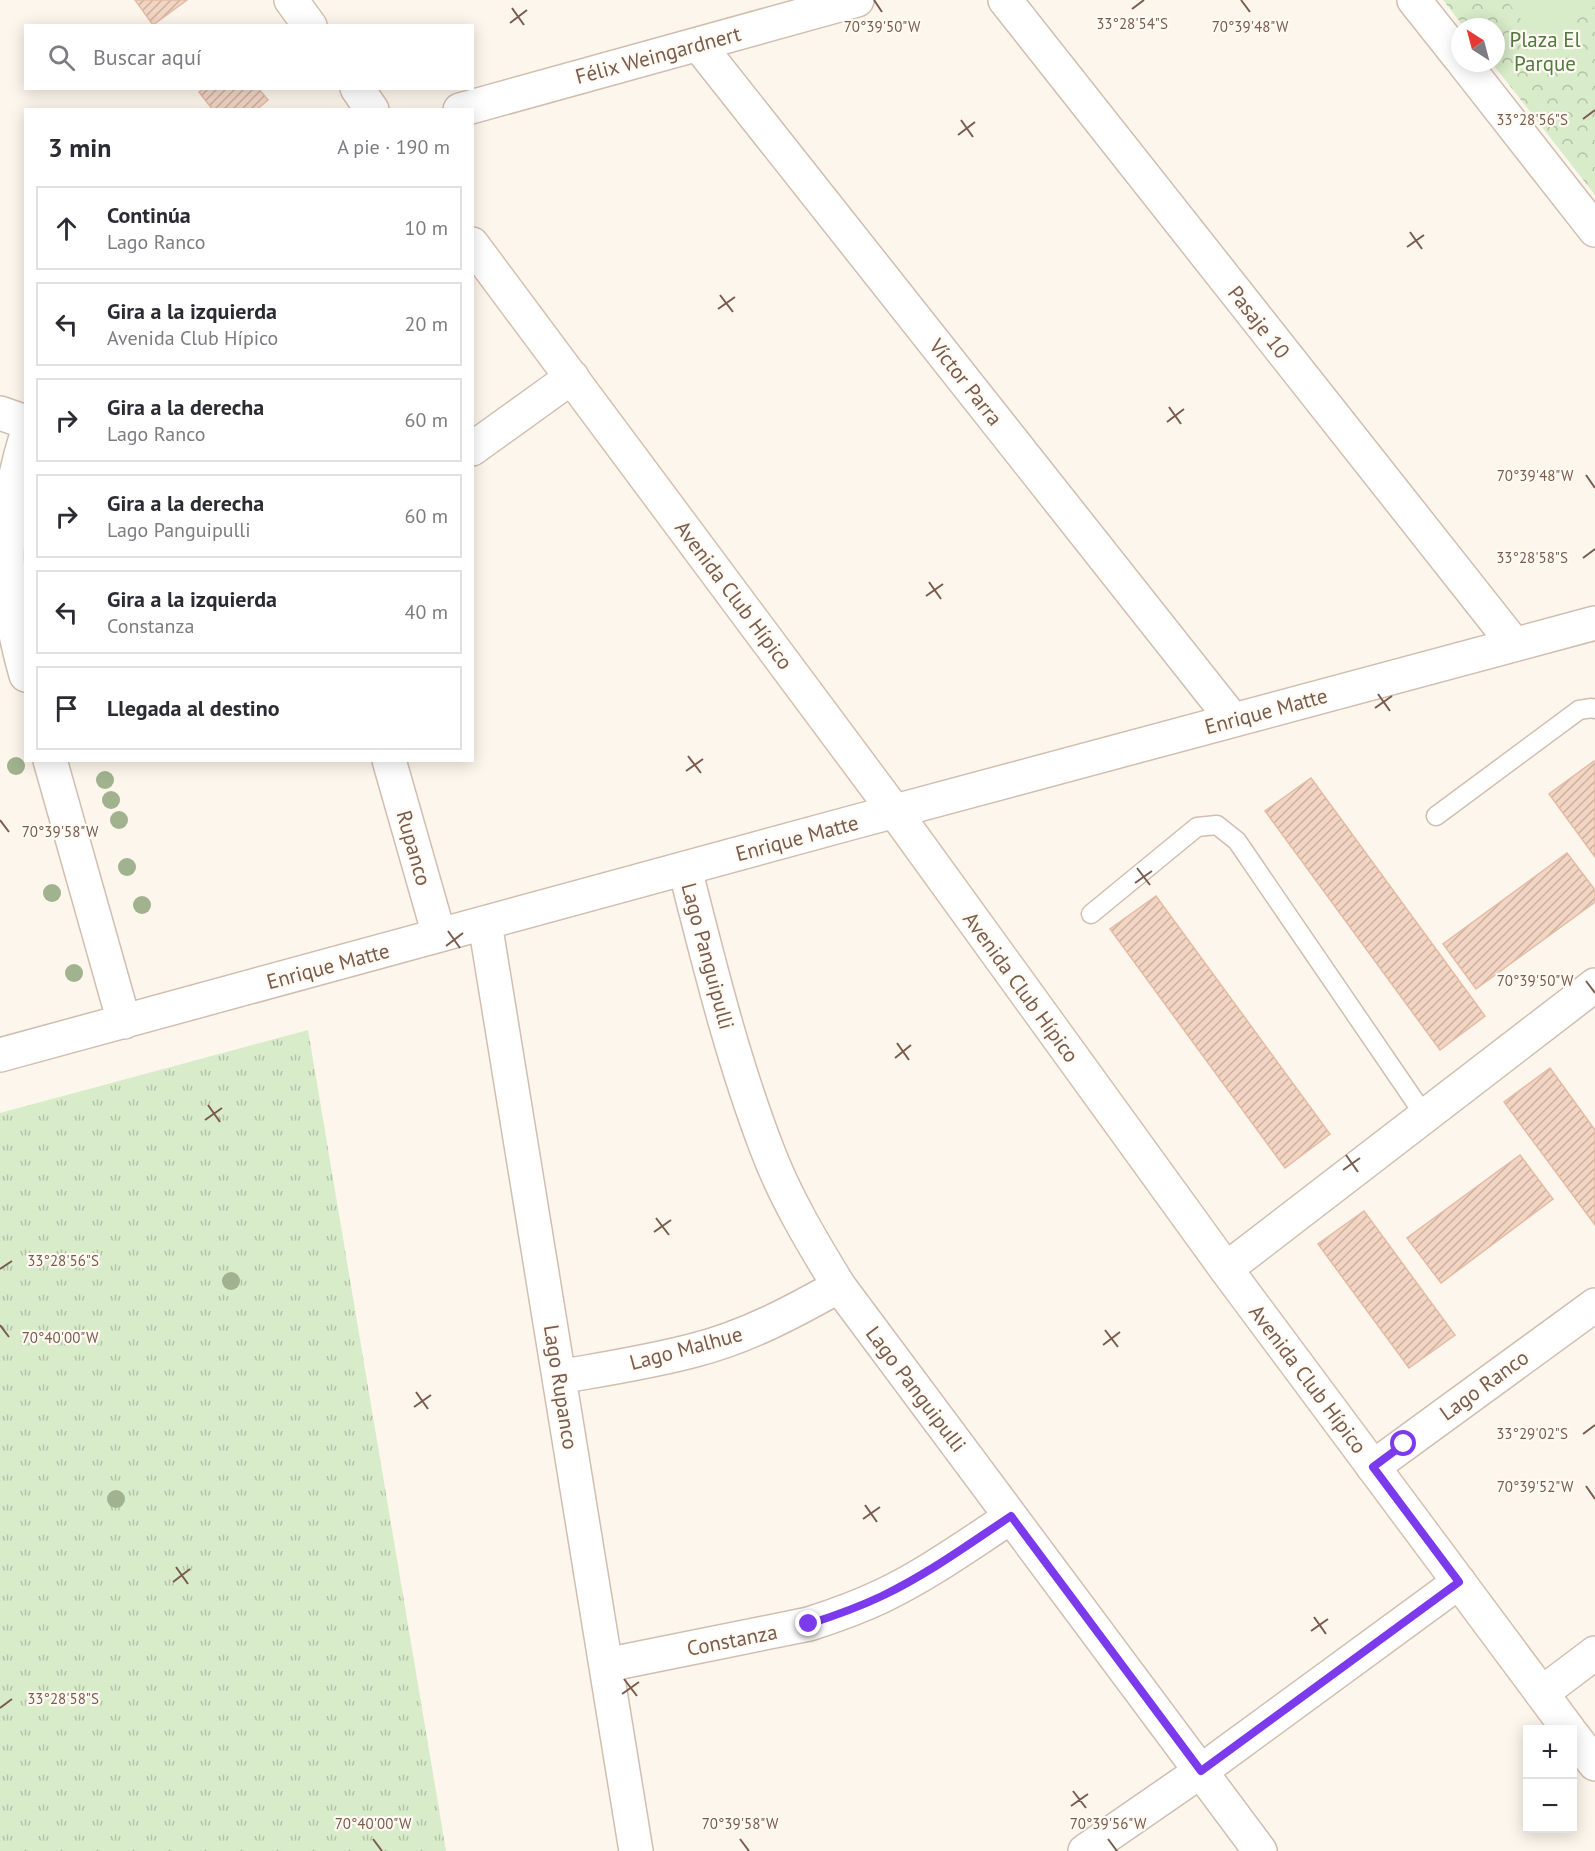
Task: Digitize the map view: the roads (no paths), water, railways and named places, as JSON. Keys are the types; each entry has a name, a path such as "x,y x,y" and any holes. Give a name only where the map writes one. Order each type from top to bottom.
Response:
{"street":[{"path":"291,0 309,24"},
{"name":"Félix Weingardnert","path":"467,108 857,0"},
{"name":"Pasaje 10","path":"1005,0 1514,644"},
{"path":"1414,0 1451,47"},
{"name":"Víctor Parra","path":"698,44 1233,720"},
{"path":"1471,72 1595,230"},
{"path":"358,90 371,108"},
{"name":"Avenida Club Hípico","path":"474,247 896,812 1226,1269 1565,1725"},
{"path":"474,448 572,377"},
{"path":"0,413 24,421"},
{"path":"24,444 10,490 5,549 11,614 24,668"},
{"name":"Enrique Matte","path":"0,1055 1595,623"},
{"path":"51,762 124,1022"},
{"name":"Rupanco","path":"390,762 439,935"},
{"name":"Lago Panguipulli","path":"685,869 726,1024 767,1150 813,1244 839,1286 1260,1851"},
{"name":"Lago Rupanco","path":"485,923 636,1851"},
{"path":"1226,1269 1595,985"},
{"name":"Lago Malhue","path":"559,1377 697,1350 741,1335 791,1313 839,1286"},
{"name":"Lago Ranco","path":"1373,1467 1595,1305"},
{"name":"Constanza","path":"606,1665 809,1624 840,1614 883,1596 923,1574 1011,1516"},
{"path":"1085,1851 1201,1771 1459,1582"},
{"path":"1542,1693 1595,1653"},
{"path":"1577,1741 1595,1764"}],"lane":[{"path":"1436,816 1579,710 1595,709"},
{"path":"1090,914 1197,827 1217,825 1237,841 1425,1116"}],"park label":[{"name":"Plaza El Parque","path":"1545,51"}]}
